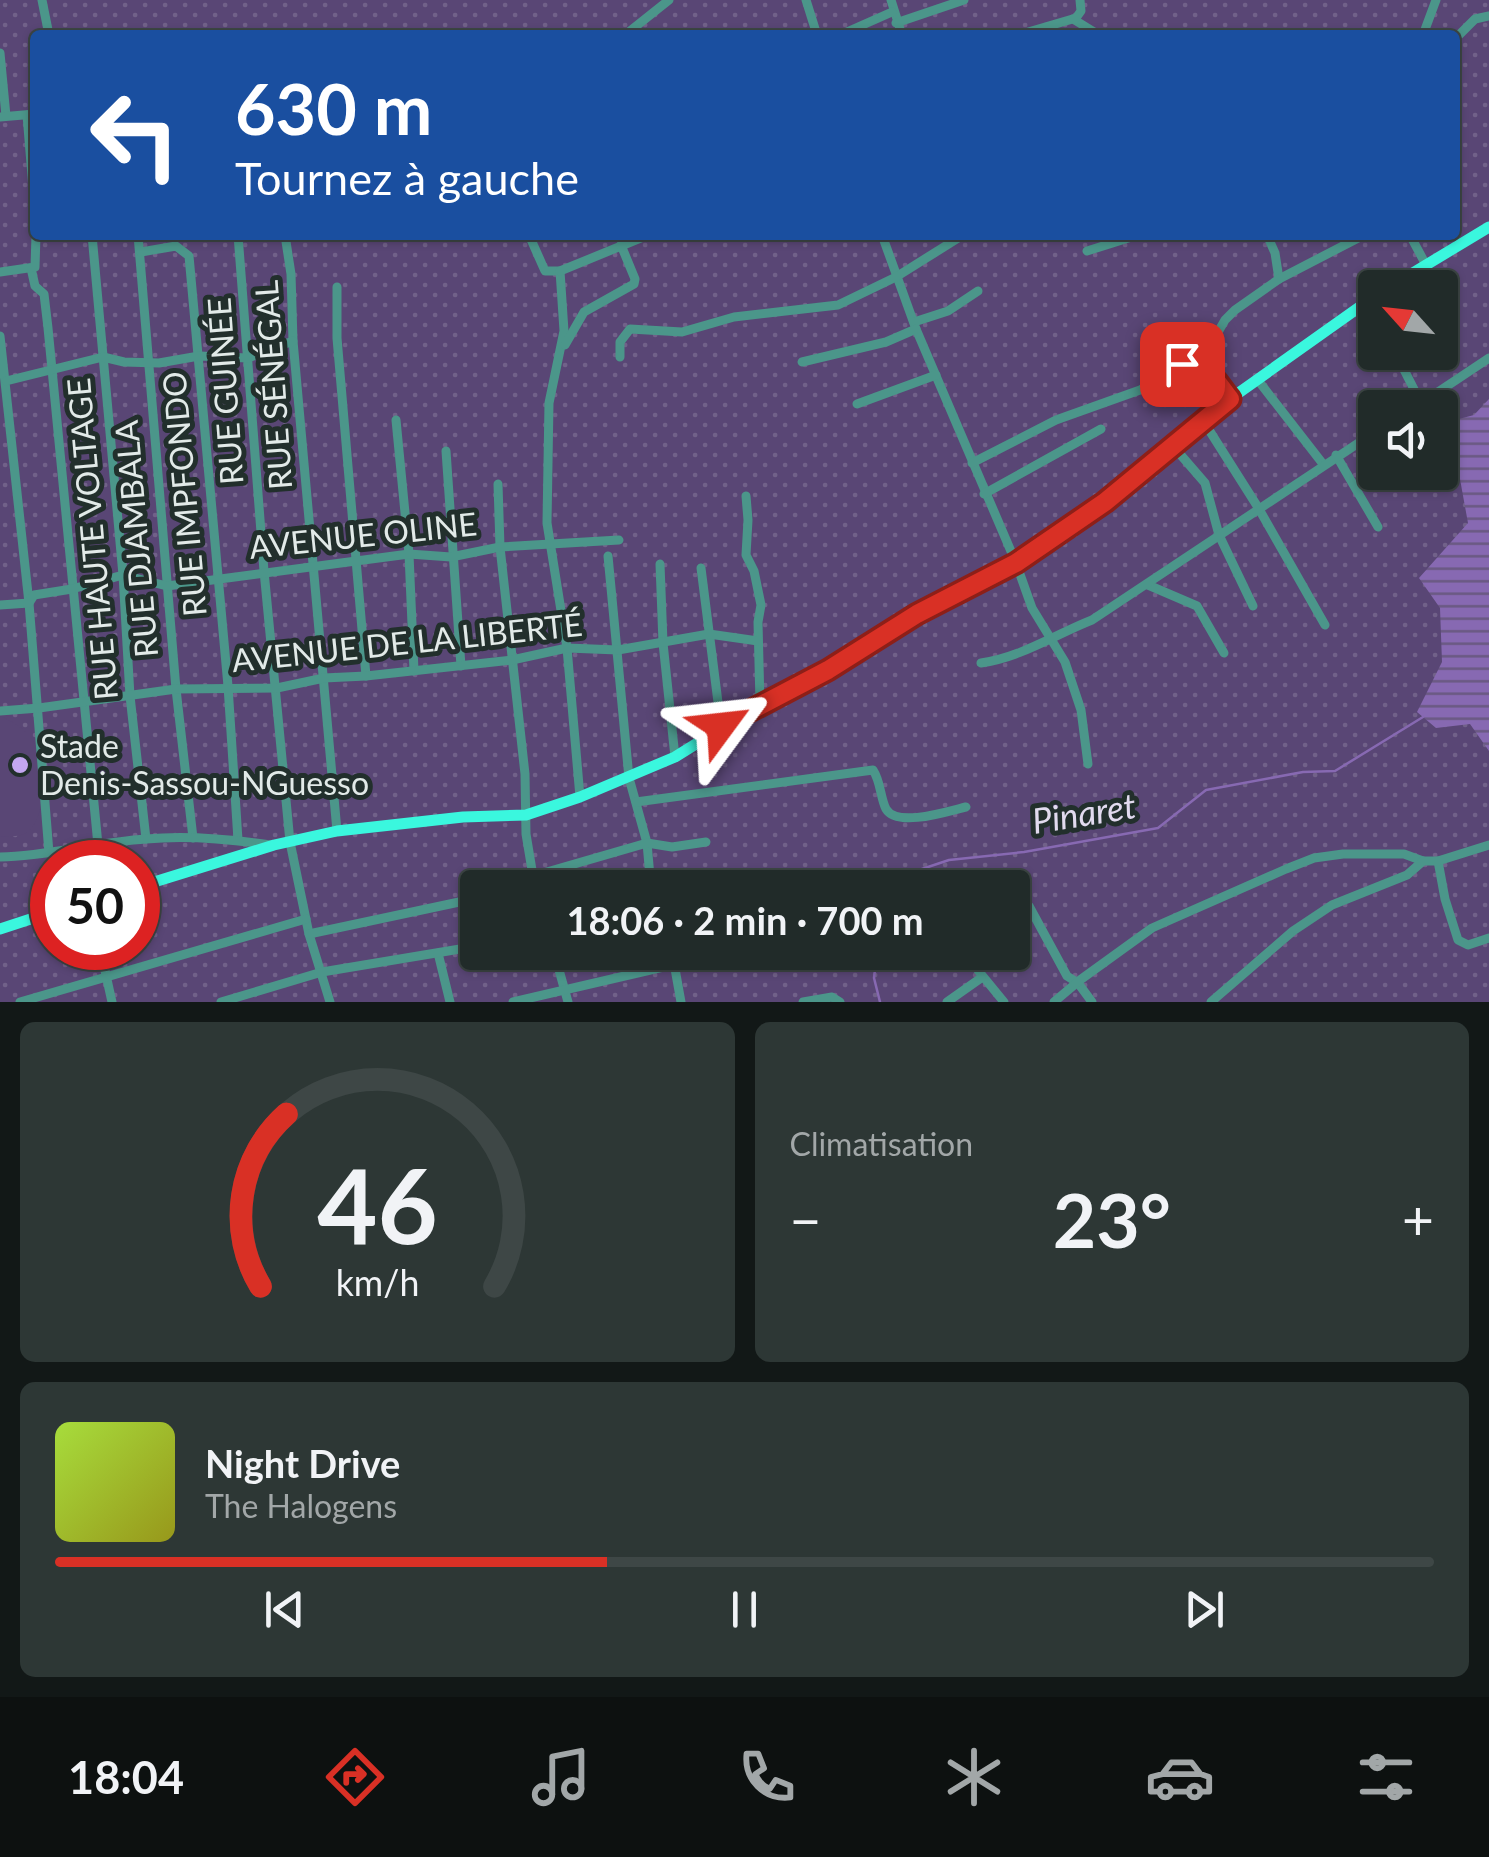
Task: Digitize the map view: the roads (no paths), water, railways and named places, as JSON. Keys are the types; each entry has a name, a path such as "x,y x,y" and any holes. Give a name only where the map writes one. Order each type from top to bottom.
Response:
{"main road":[{"path":"1415,270 1489,227"},
{"path":"160,880 337,832 464,817 526,815 675,757 721,726 828,670 917,614 1016,563 1105,502 1230,399 1358,307"},
{"path":"0,928 30,919"}],"street":[{"path":"42,0 48,30"},
{"path":"632,30 669,0"},
{"path":"806,0 815,30"},
{"path":"891,0 900,30"},
{"path":"856,30 964,0"},
{"path":"1035,30 1080,15 1080,0"},
{"path":"1425,30 1436,0"},
{"path":"1460,34 1474,19 1489,16"},
{"path":"1073,19 1091,30"},
{"path":"0,54 3,116 30,114"},
{"path":"36,240 35,286 44,294 97,840"},
{"name":"RUE HAUTE VOLTAGE","path":"92,240 130,696 146,838"},
{"name":"RUE DJAMBALA","path":"139,240 146,363 193,838"},
{"name":"RUE GUINÉE","path":"238,240 290,842 309,934 330,1002"},
{"name":"RUE SÉNÉGAL","path":"286,240 337,832"},
{"path":"530,240 545,271 560,271 623,241 635,279 634,284 584,312 560,355"},
{"path":"884,240 1032,608 1065,662 1081,710 1088,764"},
{"path":"620,357 620,342 630,329 682,332 727,318 838,304 896,277 955,240"},
{"path":"1086,250 1121,240"},
{"path":"1269,240 1279,279"},
{"path":"1200,364 1235,310 1279,279 1354,240"},
{"path":"1413,240 1426,263"},
{"name":"RUE IMPFONDO","path":"142,252 176,246 187,252 228,686 238,840"},
{"path":"0,272 34,267"},
{"path":"560,271 564,331 549,403 547,523 568,648 580,797"},
{"path":"337,287 336,338 352,483 366,676"},
{"path":"802,362 886,342 978,292"},
{"path":"0,336 29,602 48,840"},
{"path":"6,381 104,357 146,363 199,356 248,358 293,341"},
{"path":"1440,390 1489,358"},
{"path":"972,463 1056,420 1140,390 1193,360 1230,399"},
{"path":"857,404 936,375"},
{"path":"1257,379 1323,464"},
{"path":"396,420 409,554 414,671"},
{"path":"1204,422 1260,509 1325,625"},
{"path":"984,494 1101,429"},
{"path":"981,662 1020,654 1048,637 1092,620 1358,442"},
{"path":"1173,446 1204,483 1219,535 1253,606"},
{"path":"0,449 13,448"},
{"path":"446,451 461,666"},
{"path":"1336,456 1378,527"},
{"path":"498,484 500,546 532,870"},
{"path":"746,496 746,555 754,571 760,605 760,704"},
{"name":"AVENUE OLINE","path":"0,604 29,602 34,595 123,575 167,586 409,554 451,558 500,546 620,540"},
{"path":"608,556 629,778 647,844 649,870"},
{"path":"660,564 663,643 675,757"},
{"path":"701,568 721,726"},
{"path":"1148,585 1197,606 1224,653"},
{"name":"AVENUE DE LA LIBERTÉ","path":"0,711 176,689 277,688 324,678 512,660 568,648 618,650 709,634 758,640"},
{"path":"636,802 872,770 893,816 910,818 966,807"},
{"path":"132,840 193,838 274,846"},
{"path":"573,870 647,844 672,847 706,842"},
{"path":"1054,1002 1152,928 1314,858 1404,854 1424,861 1438,860 1489,845"},
{"path":"0,857 30,855"},
{"path":"1438,860 1458,940 1468,945 1489,938"},
{"path":"1210,1002 1312,916 1346,898 1407,875 1424,861"},
{"path":"309,934 460,902"},
{"path":"1030,910 1066,976 1078,982 1092,1002"},
{"path":"20,1002 306,919"},
{"path":"221,1002 322,972 460,950"},
{"path":"438,954 450,1002"},
{"path":"104,970 112,1002"},
{"path":"559,970 567,997"},
{"path":"513,1002 567,997 656,970"},
{"path":"673,970 681,1002"},
{"path":"975,970 1004,1002"},
{"path":"947,1002 981,978"},
{"path":"804,1002 832,997 840,1002"}],"waterway":[{"name":"Pinaret","path":"919,870 949,860 1024,852 1158,828 1206,790 1303,772 1335,771 1423,717"},
{"name":"Pinaret","path":"875,970 880,1002"}],"place":[{"name":"Stade Denis-Sassou-NGuesso","path":"20,765"}]}
